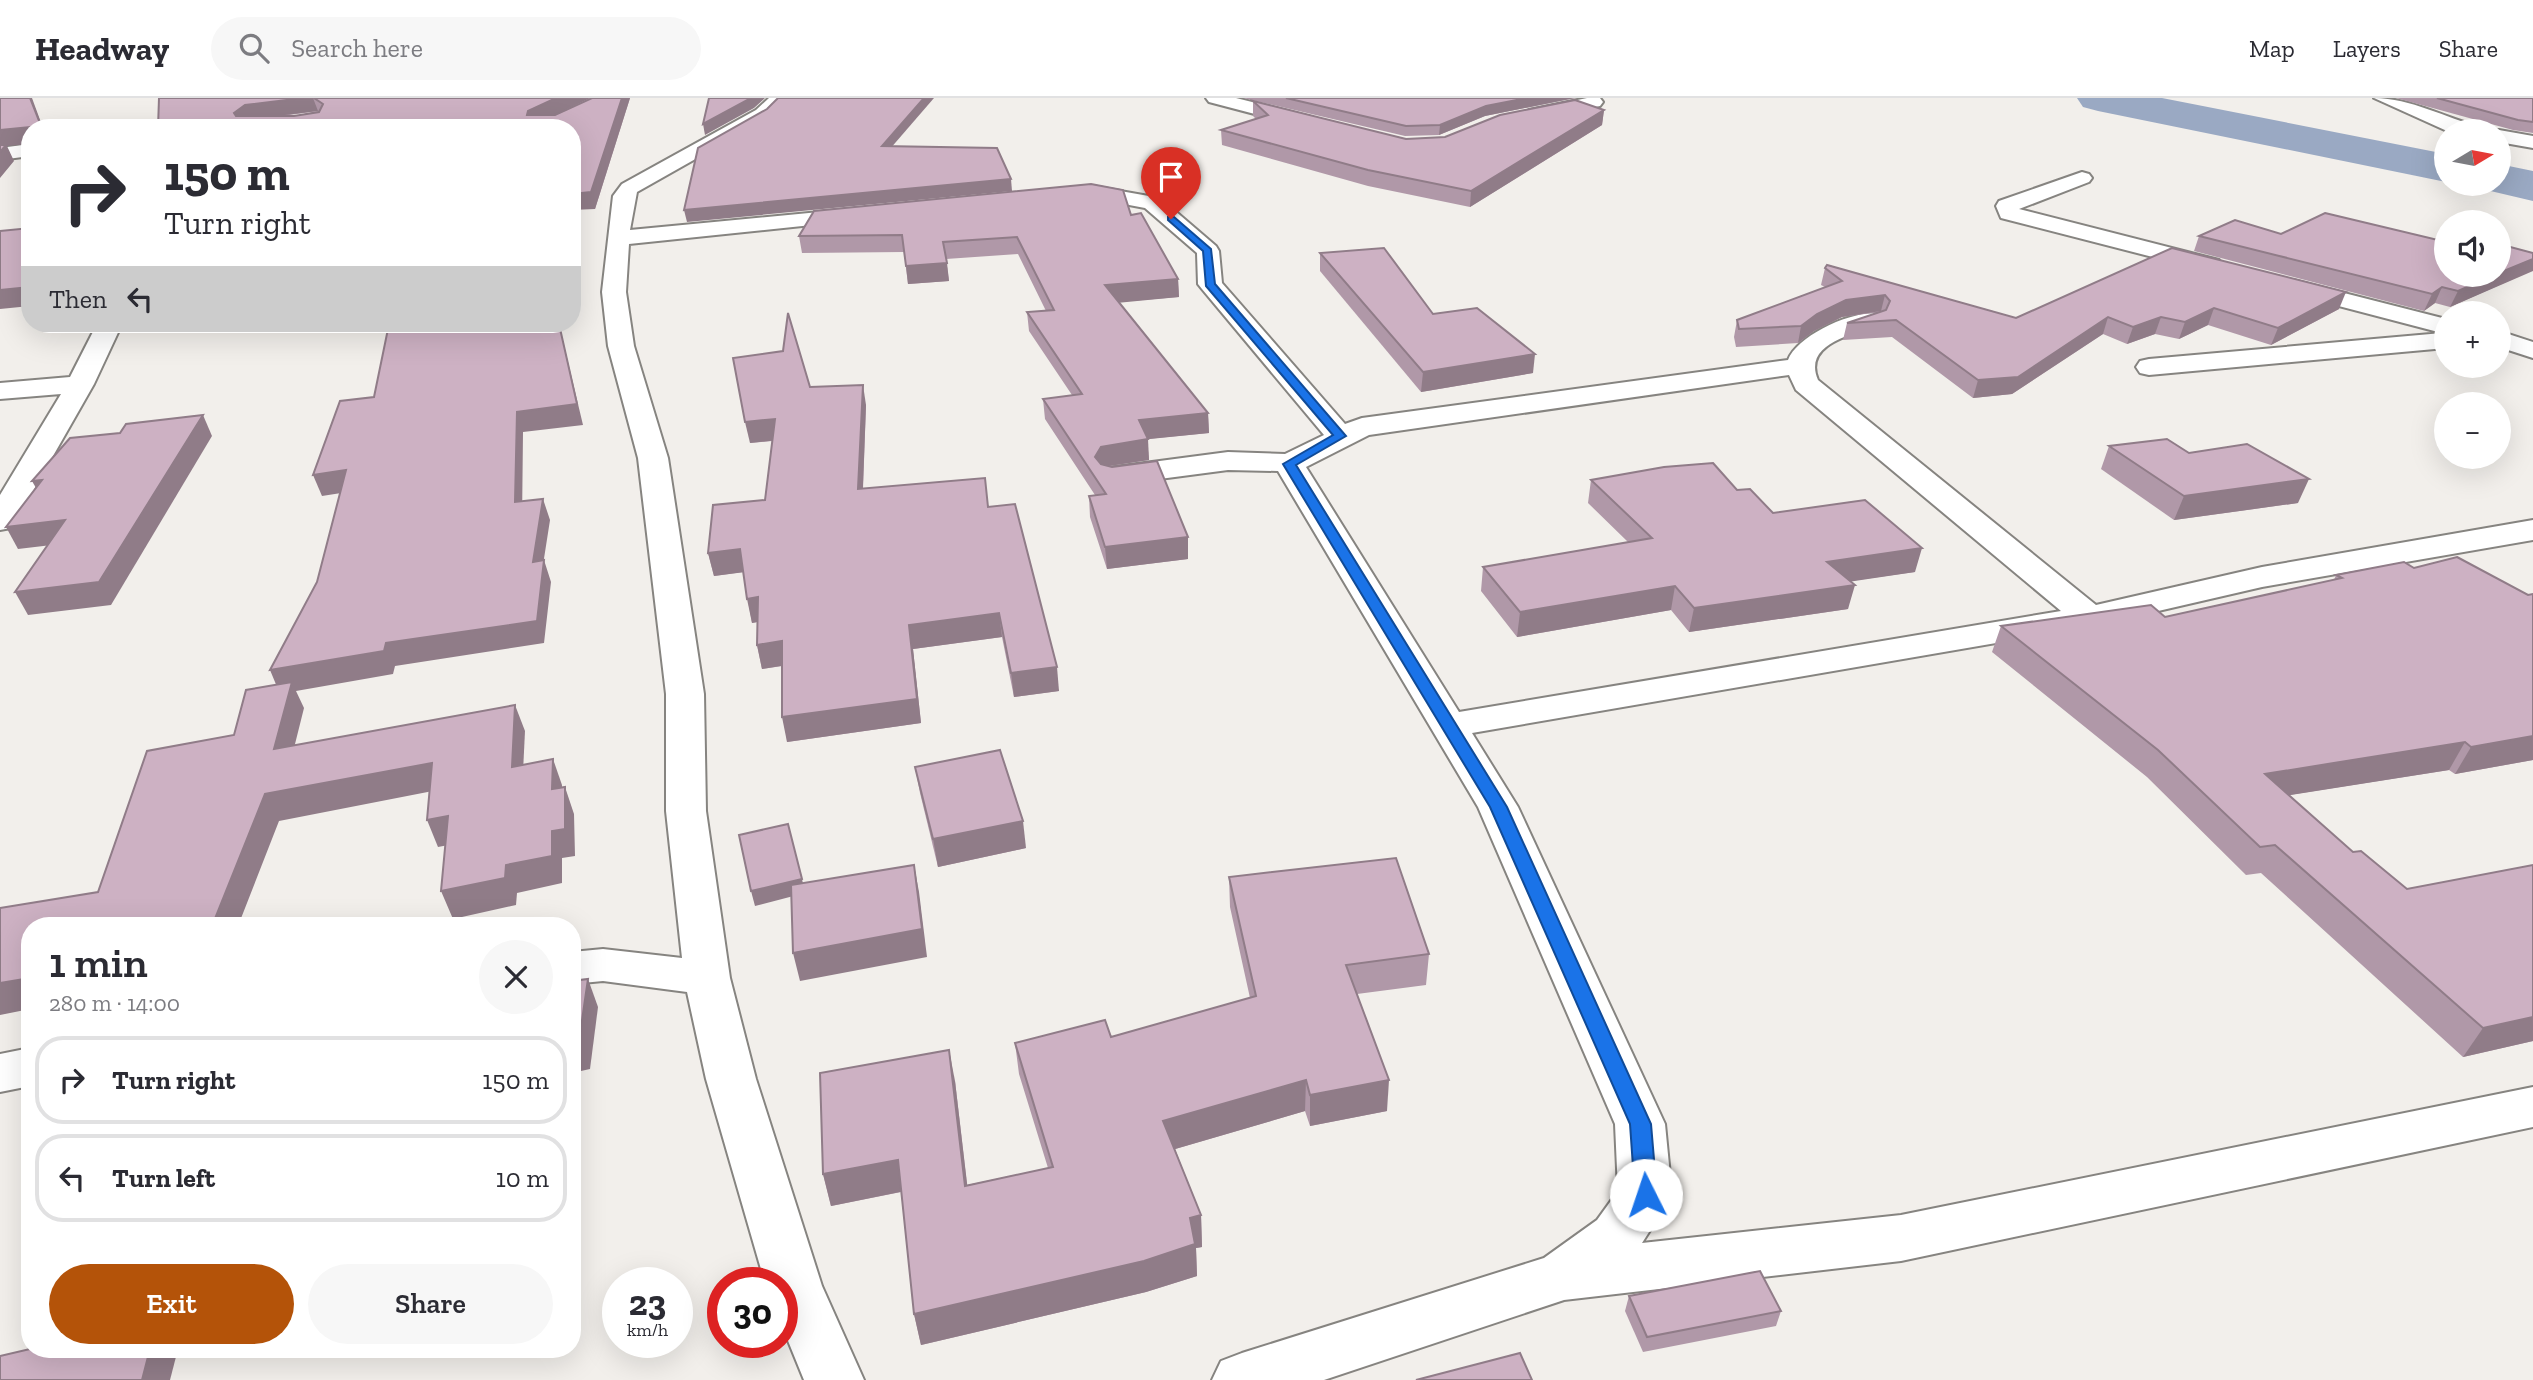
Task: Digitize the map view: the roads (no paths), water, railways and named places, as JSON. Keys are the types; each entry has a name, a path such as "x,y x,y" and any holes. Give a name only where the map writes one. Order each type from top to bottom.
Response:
{"street":[{"path":"779,98 762,114 629,188 624,196 614,292 621,346 653,458 685,694 686,811 708,978 731,1079 794,1286 834,1380"},
{"path":"1215,98 1326,126"},
{"path":"2383,98 2434,119"},
{"path":"1518,117 1594,102"},
{"path":"2511,138 2533,142"},
{"path":"0,154 21,151"},
{"path":"2082,178 2007,206 2009,213 2228,270"},
{"path":"1051,195 1092,192 1152,203 1208,251 1210,284 1340,436"},
{"path":"618,238 888,212"},
{"path":"2268,280 2434,323"},
{"path":"1872,319 1818,341 1802,353 1799,366 1807,384 2089,617"},
{"path":"0,521 80,384 105,333"},
{"path":"2150,367 2434,341"},
{"path":"2511,343 2533,350"},
{"path":"1289,464 1362,426 1799,366"},
{"path":"0,391 80,384"},
{"path":"1114,476 1251,460 1275,459 1289,464 1498,807 1640,1124 1646,1195 1616,1236 1561,1277"},
{"path":"1449,725 2089,617 2262,577 2533,530"},
{"path":"581,967 603,965 708,978"},
{"path":"0,1073 21,1070"},
{"path":"1242,1380 1561,1277 1901,1238 2533,1107"}],"waterway":[{"path":"2098,98 2434,166"},
{"path":"2511,181 2533,186"}]}
